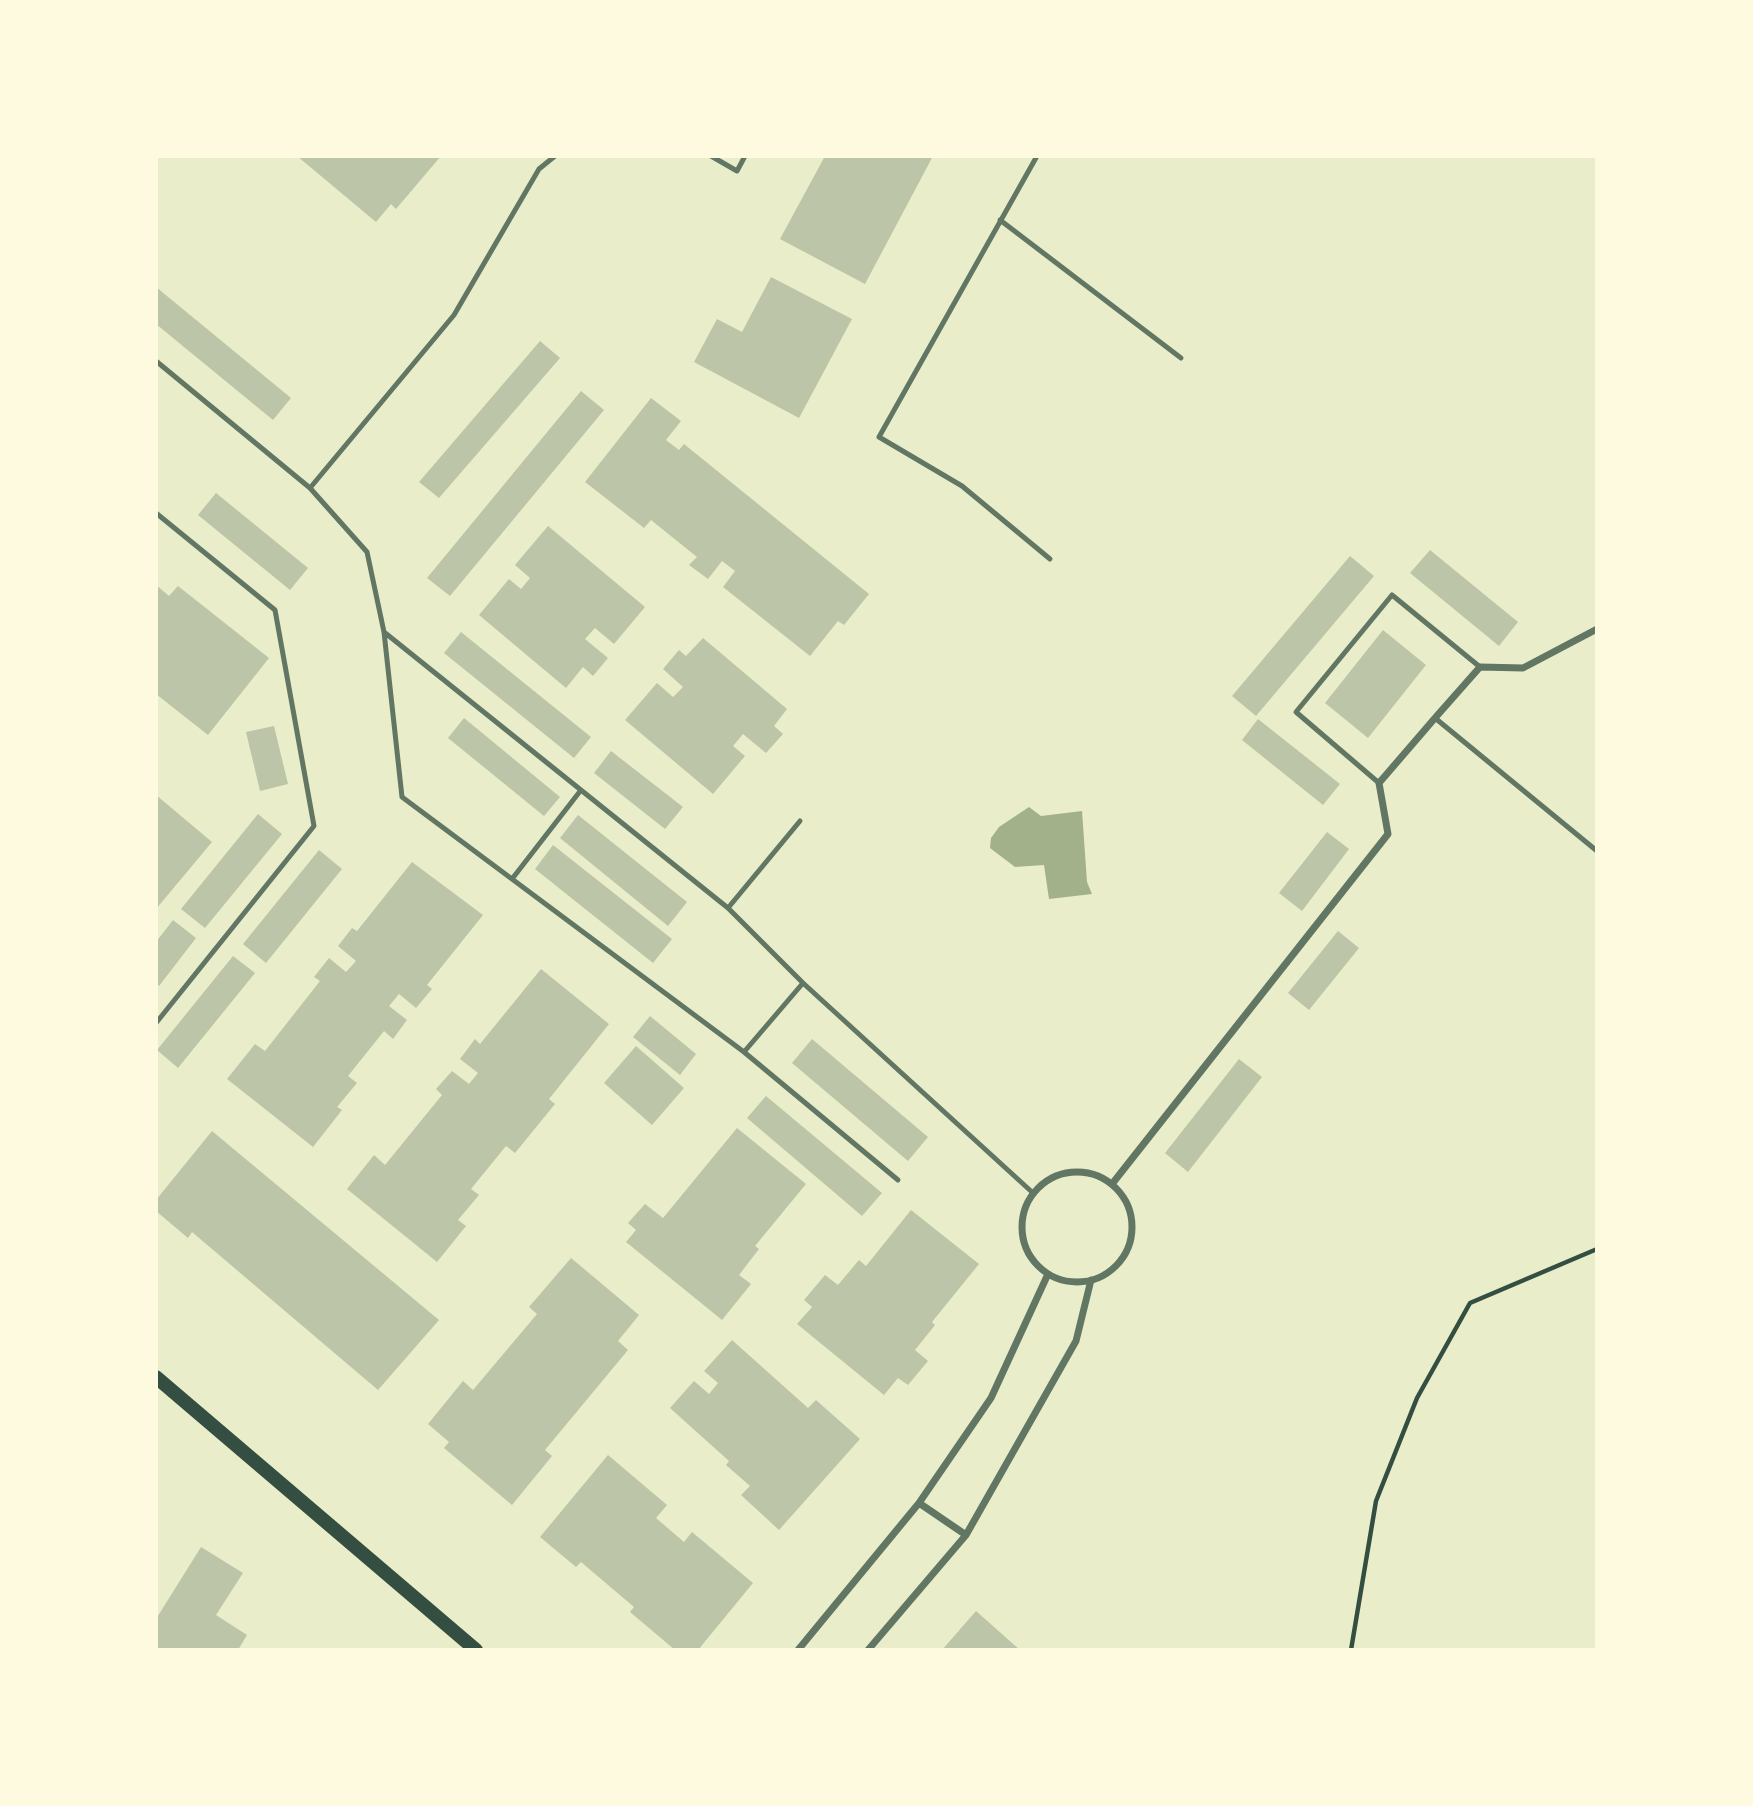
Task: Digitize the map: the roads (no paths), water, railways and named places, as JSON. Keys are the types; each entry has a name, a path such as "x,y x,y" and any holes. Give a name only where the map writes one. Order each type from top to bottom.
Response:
{"main road":[{"path":"156,1377 477,1650"}],"street":[{"path":"1112,1184 1388,834 1379,783 1435,718 1480,667 1523,668 1597,629"},
{"path":"1079,1171 1097,1175 1112,1184 1124,1196 1132,1229 1128,1246 1119,1262 1107,1273 1091,1280 1076,1282 1048,1274 1034,1262 1024,1236 1025,1209 1034,1193 1046,1181 1079,1171"},
{"path":"798,1650 919,1503 991,1398 1048,1274"},
{"path":"868,1650 966,1535 1076,1341 1091,1280"},
{"path":"919,1503 966,1535"}],"lane":[{"path":"310,488 454,315 539,169 555,156"},
{"path":"711,156 737,171 745,156"},
{"path":"1038,156 879,437 962,486 1050,559"},
{"path":"1000,220 1181,359"},
{"path":"156,361 310,488 367,552 384,632 402,797 744,1052 898,1180"},
{"path":"156,513 275,610 314,826 156,1023"},
{"path":"1379,783 1296,712 1392,594 1480,667"},
{"path":"384,632 727,908 803,983 1034,1193"},
{"path":"1435,718 1597,850"},
{"path":"512,879 581,790"},
{"path":"727,908 800,821"},
{"path":"744,1052 803,983"}]}
